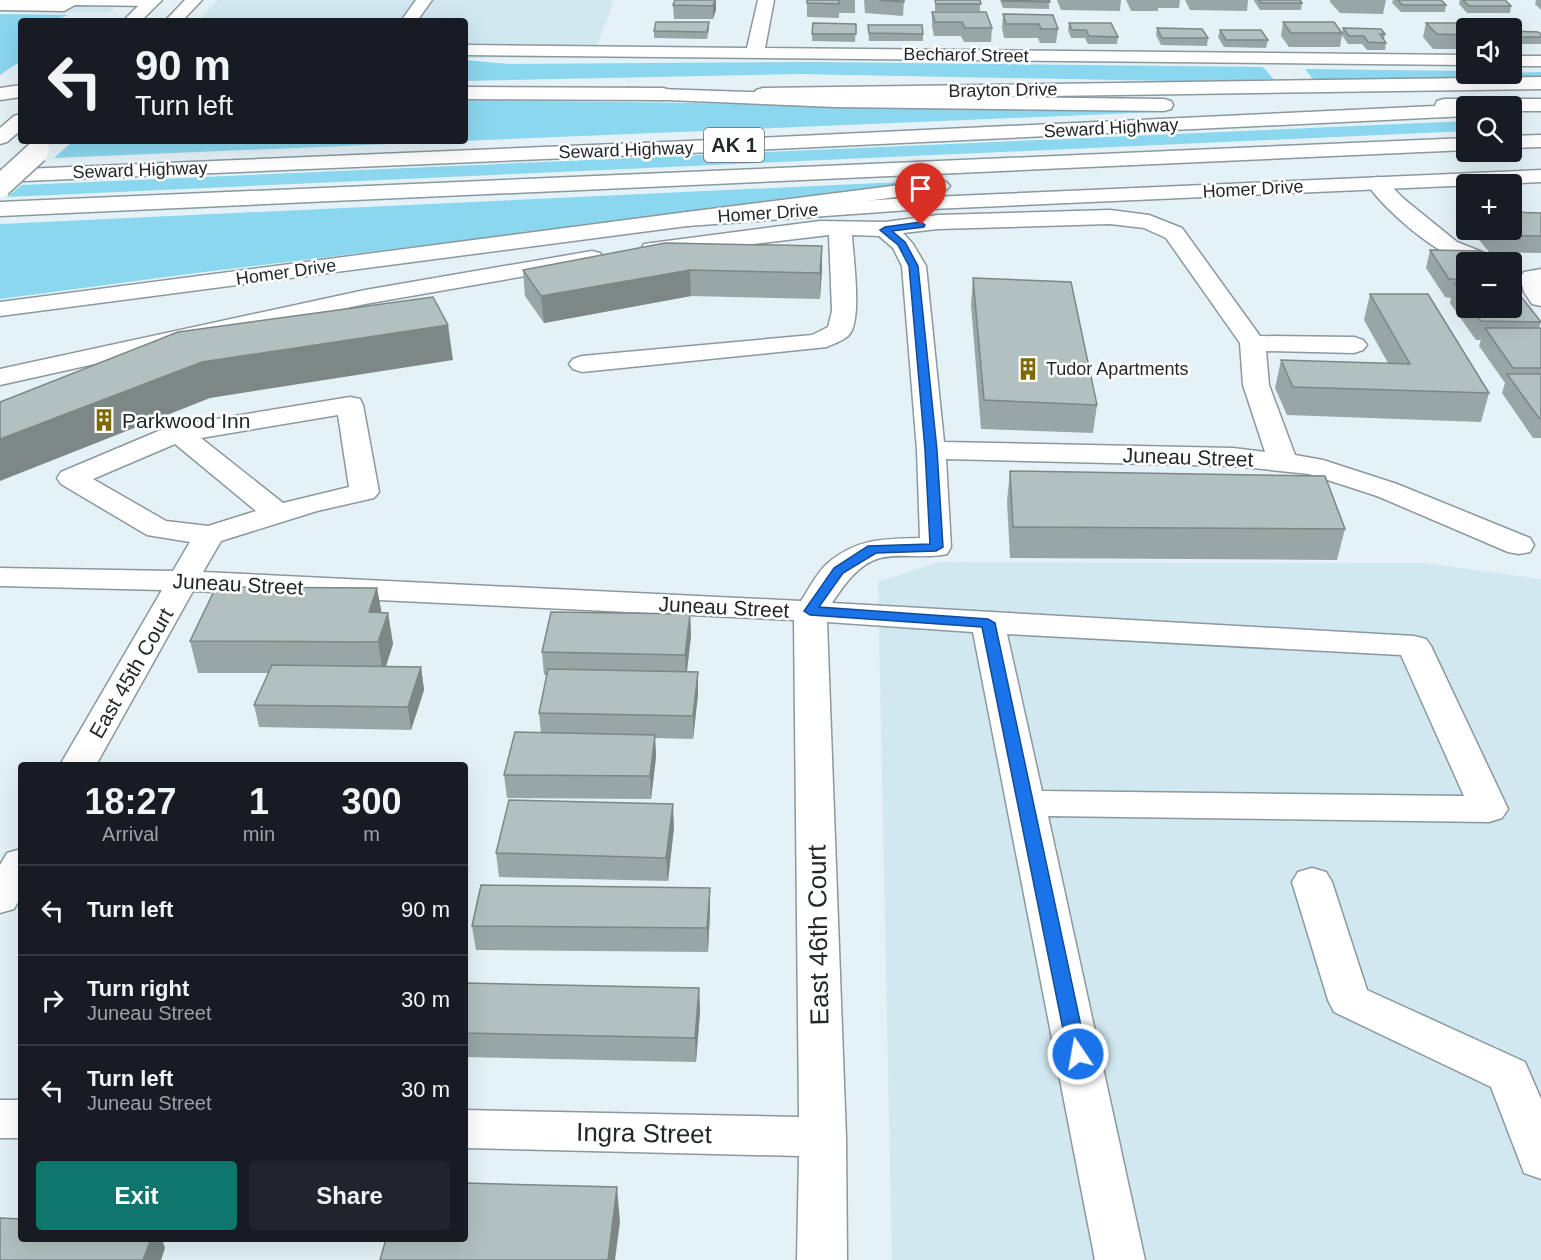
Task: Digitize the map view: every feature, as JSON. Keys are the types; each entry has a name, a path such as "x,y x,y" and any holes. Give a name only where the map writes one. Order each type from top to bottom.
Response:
{"main road":[{"path":"0,5 64,6 71,0 153,1"},
{"path":"176,18 194,0"},
{"path":"412,18 424,0"},
{"path":"755,53 766,0"},
{"path":"134,18 153,1"},
{"name":"Becharof Street","path":"468,51 1456,60"},
{"path":"1281,58 1302,86"},
{"path":"1522,61 1541,61"},
{"name":"Brayton Drive","path":"468,93 810,94 1541,83"},
{"path":"0,94 18,91"},
{"path":"627,94 1037,105 1541,106"},
{"path":"1522,107 1541,106"},
{"name":"Seward Highway","path":"0,176 747,145 1456,111"},
{"path":"0,138 18,123"},
{"path":"1522,142 1541,141"},
{"name":"Seward Highway","path":"0,209 1456,144"},
{"path":"0,186 44,145"},
{"path":"687,219 962,183 1307,151"},
{"name":"Homer Drive","path":"0,309 687,219 909,204 1541,176"},
{"path":"1377,183 1396,204 1449,248 1460,252"},
{"path":"1129,195 1149,222 1174,233 1253,343 1256,385 1283,462"},
{"name":"Homer Drive","path":"0,377 365,297 621,253 840,227 885,230 939,222 1099,217 1149,222"},
{"path":"582,364 818,342 839,331 843,310 840,227"},
{"path":"885,230 902,244 914,266 931,450"},
{"path":"1253,343 1353,345"},
{"path":"350,405 364,492 278,514 209,535 158,529 72,478 177,433 350,405"},
{"path":"177,433 278,514"},
{"name":"Juneau Street","path":"0,577 185,581 810,611 838,570 873,549 936,547 931,450 1233,457 1313,466 1387,490 1519,545"},
{"name":"East 45th Court","path":"80,762 185,581 209,535"},
{"path":"810,611 1414,646 1489,809 1026,803"},
{"name":"East 46th Court","path":"810,611 823,1137 822,1260"},
{"path":"988,623 1120,1260"},
{"path":"0,899 18,868"},
{"path":"1312,882 1349,1000 1509,1075 1541,1158"},
{"path":"0,1119 18,1119"},
{"name":"Ingra Street","path":"468,1129 823,1137"}],"shaded area":[{"path":"0,0 123,0 110,12 0,12"},
{"path":"218,0 614,0 593,57 468,58 468,18 202,18"},
{"path":"0,14 68,15 60,18 18,18 18,63 0,75"},
{"path":"468,60 509,64 814,62 1263,67 1277,83 798,74 468,81"},
{"path":"1305,69 1456,71 1456,82 1316,83"},
{"path":"1541,72 1541,81 1522,81 1522,73"},
{"path":"468,100 1154,109 1157,112 468,141"},
{"path":"1456,121 1456,131 7,197 22,185"},
{"path":"70,144 390,144 54,158"},
{"path":"943,180 921,185 0,299 0,224"},
{"path":"939,562 1424,563 1541,579 1541,1260 892,1260 878,582"}],"building":[{"path":"675,0 715,0 713,6 673,5"},
{"path":"807,0 839,0 839,4 807,3"},
{"path":"879,0 904,0 904,2"},
{"path":"935,0 980,0 981,4 936,4"},
{"path":"1049,0 1050,2 1003,1"},
{"path":"1259,0 1300,0 1302,3 1261,3"},
{"path":"1398,0 1441,0 1446,5 1402,5"},
{"path":"1463,0 1505,0 1511,6 1469,6"},
{"path":"932,12 986,12 992,28 965,28 962,22 935,22"},
{"path":"1003,14 1053,15 1058,29 1041,29 1039,24 1006,24"},
{"path":"656,22 709,22 707,32 654,31"},
{"path":"1283,22 1334,22 1342,33 1291,33"},
{"path":"813,23 856,24 856,34 812,34"},
{"path":"1069,23 1111,23 1118,37 1089,36 1086,30 1072,30"},
{"path":"1426,23 1456,23 1456,35 1437,34"},
{"path":"868,25 922,25 923,34 869,33"},
{"path":"1157,28 1202,29 1208,38 1162,38"},
{"path":"1343,28 1381,29 1385,34 1380,34 1386,43 1368,42 1364,36 1349,36"},
{"path":"1220,30 1261,30 1268,40 1226,40"},
{"path":"1522,31 1538,32 1541,37 1522,37"},
{"path":"1522,212 1541,213 1541,236 1522,236"},
{"path":"665,243 822,246 820,273 690,270 541,296 523,270"},
{"path":"1430,250 1480,251 1456,252 1456,279 1449,279"},
{"name":"Tudor Apartments","path":"973,278 1071,282 1097,405 984,400"},
{"path":"1370,294 1428,294 1489,393 1293,387 1281,360 1410,364"},
{"path":"433,297 448,325 202,362 0,439 0,402 178,332"},
{"path":"1522,298 1541,322 1481,321 1479,318 1522,318"},
{"path":"1485,328 1541,328 1541,368 1513,368"},
{"path":"1507,374 1541,374 1541,418 1539,418"},
{"path":"1010,471 1325,476 1345,529 1013,527"},
{"path":"216,587 377,588 369,612 388,613 378,642 190,641"},
{"path":"551,612 690,614 685,655 542,652"},
{"path":"272,665 421,667 408,707 254,705"},
{"path":"548,669 698,672 693,716 539,713"},
{"path":"515,732 655,735 650,776 504,775"},
{"path":"509,800 673,804 666,858 496,853"},
{"path":"481,885 710,888 707,928 472,926"},
{"path":"468,983 699,988 695,1038 468,1033"},
{"path":"468,1183 617,1187 608,1260 380,1260 385,1242 468,1242"},
{"path":"0,1218 18,1219 18,1242 150,1242 143,1260 0,1260"}],"place":[{"name":"Tudor Apartments","path":"1028,369"},
{"name":"Parkwood Inn","path":"104,420"}],"route":[{"path":"921,225 885,230 902,244 914,266 931,450 936,547 873,549 838,570 810,611 988,623 1078,1054"}]}
